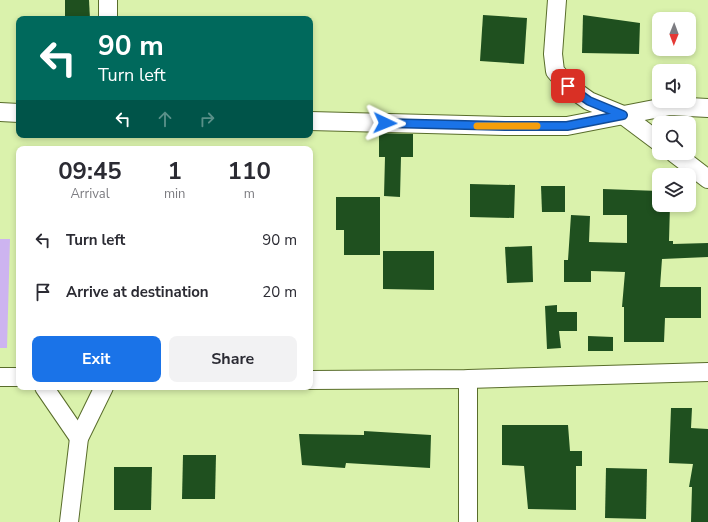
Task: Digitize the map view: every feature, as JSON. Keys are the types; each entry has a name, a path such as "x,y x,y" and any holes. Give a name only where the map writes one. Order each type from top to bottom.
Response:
{"street":[{"path":"108,0 108,16"},
{"path":"557,0 553,54 555,71 568,86 589,101 623,115 652,137"},
{"path":"313,121 505,126 567,126 670,106 708,108"},
{"path":"0,112 16,113"},
{"path":"683,160 708,179"},
{"path":"313,380 468,379 708,372"},
{"path":"0,377 16,377"},
{"path":"468,379 468,522"},
{"path":"46,390 79,438"},
{"path":"69,522 79,438 103,390"}],"shaded area":[{"path":"0,239 10,239 7,348 0,348"}],"building":[{"path":"65,0 89,0 90,16 65,16"},
{"path":"483,15 527,18 524,64 480,61"},
{"path":"583,15 640,23 639,54 582,53"},
{"path":"379,133 413,134 413,157 401,157 400,197 384,196 385,157 379,157"},
{"path":"470,184 515,185 514,218 470,217"},
{"path":"541,186 565,186 565,212 542,212"},
{"path":"603,189 652,191 652,212 670,212 669,241 673,241 673,244 708,243 708,257 662,259 660,287 701,287 701,318 665,318 664,342 624,342 624,307 622,307 625,272 591,271 591,282 564,282 564,260 568,260 571,215 590,216 589,242 627,243 627,215 603,215"},
{"path":"336,197 380,197 380,255 344,255 344,230 336,230"},
{"path":"532,246 533,282 507,283 505,247"},
{"path":"383,251 434,251 434,290 383,289"},
{"path":"557,305 557,312 577,312 577,331 559,331 561,348 547,349 545,306"},
{"path":"588,336 613,337 613,351 588,351"},
{"path":"671,408 692,408 691,428 708,429 708,522 691,522 692,487 689,487 693,464 669,463"},
{"path":"502,425 568,425 570,451 582,451 582,466 576,466 576,510 528,509 524,466 502,465"},
{"path":"364,431 431,435 430,468 346,463 345,468 302,465 299,434 364,435"},
{"path":"183,455 216,455 215,499 182,499"},
{"path":"114,467 152,467 151,510 114,510"},
{"path":"606,468 647,469 646,519 605,518"}],"slow traffic":[{"path":"477,126 537,126"}],"route":[{"path":"385,123 567,126 623,115 589,101 568,86"}]}
